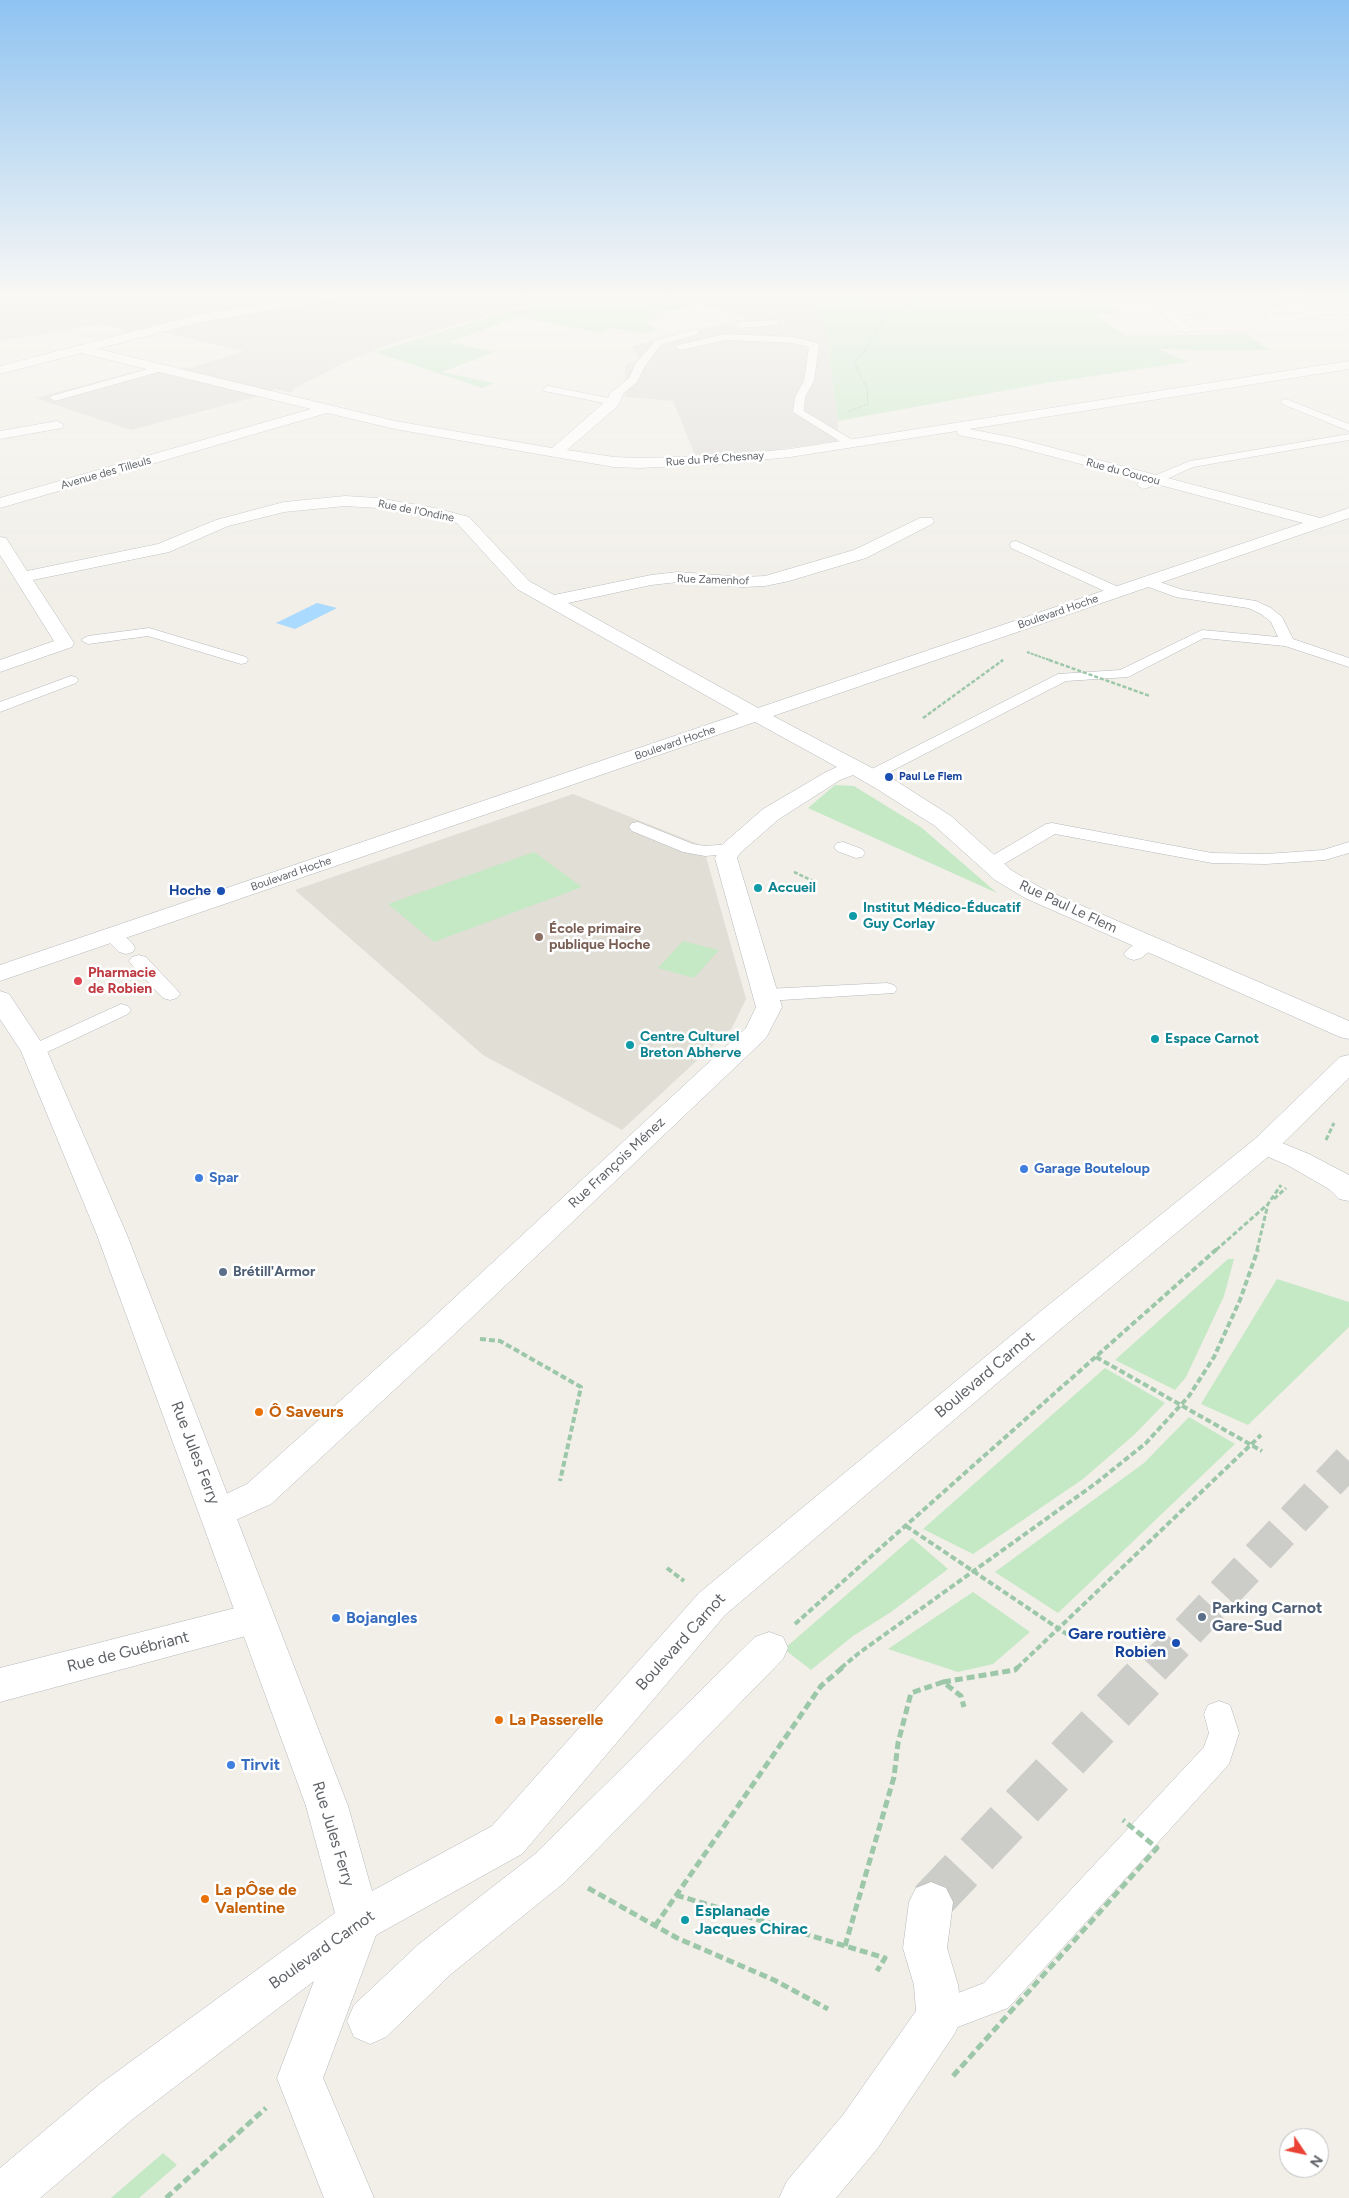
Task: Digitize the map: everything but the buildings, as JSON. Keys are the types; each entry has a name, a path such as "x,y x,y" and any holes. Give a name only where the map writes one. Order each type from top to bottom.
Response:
{"street":[{"name":"Rue du Pré Chesnay","path":"284,398 396,425 555,453 614,462 640,463 756,457 1135,398"},
{"path":"555,453 615,398"},
{"name":"Avenue des Tilleuls","path":"0,503 327,408"},
{"path":"0,435 57,425"},
{"name":"Rue du Coucou","path":"926,431 961,432 987,436 1149,482 1349,531"},
{"name":"Rue de l'Ondine","path":"24,577 163,548 222,523 284,507 345,501 407,508 463,520 500,563 524,585 756,715"},
{"name":"Boulevard Hoche","path":"0,973 126,948 756,715 1349,514"},
{"name":"Rue Zamenhof","path":"551,601 651,580 678,577 743,582 773,579 860,554 926,521"},
{"path":"0,542 64,642 0,666"},
{"name":"Rue Paul Le Flem","path":"756,715 862,772 943,821 1003,875 1033,893 1141,949 1349,1031"},
{"path":"731,849 771,814 833,776 862,772"},
{"name":"Rue François Ménez","path":"218,1514 259,1494 435,1334 757,1032 769,1008 726,858 731,849"},
{"name":"Rue Jules Ferry","path":"0,999 34,1051 112,1235 328,1806 358,1921"},
{"name":"Boulevard Carnot","path":"2,2198 117,2100 358,1921 506,1840 712,1604 1060,1313 1265,1145 1349,1062"},
{"path":"1265,1145 1339,1182 1349,1192"},
{"name":"Rue de Guébriant","path":"0,1685 256,1619"},
{"path":"370,2021 435,1959 550,1868 769,1648"},
{"path":"804,2198 860,2132 939,2017 936,1985 925,1948 931,1902"},
{"path":"349,2198 300,2078 358,1921"}],"lane":[{"path":"800,398 798,412 850,443"},
{"path":"1286,402 1349,428"},
{"path":"1325,418 1346,414"},
{"path":"1149,482 1190,464 1349,437"},
{"path":"1016,545 1118,592"},
{"path":"1148,582 1181,594 1251,604 1266,611 1277,620 1287,642"},
{"path":"88,640 149,632 241,660"},
{"path":"862,772 1063,677 1123,674 1202,634 1287,642 1348,663"},
{"path":"0,707 71,680"},
{"path":"638,827 689,848 705,851 731,849"},
{"path":"991,864 1052,828 1212,858 1266,859 1324,855 1349,847"},
{"path":"126,948 170,994"},
{"path":"766,995 887,989"},
{"path":"34,1051 121,1010"},
{"path":"939,2017 996,1996 1218,1754 1224,1733 1218,1714"}],"path":[{"path":"850,443 838,421 842,414 868,404 868,398"},
{"path":"1027,652 1150,696"},
{"path":"919,721 1004,659"},
{"path":"794,872 813,881"},
{"path":"769,1648 1268,1204 1305,1164 1335,1120"},
{"path":"655,1926 822,1686 859,1652 1095,1484 1146,1443 1189,1396 1214,1357 1240,1300 1258,1248 1268,1204 1305,1164"},
{"path":"435,1334 500,1341 581,1387 560,1481"},
{"path":"1096,1357 1262,1451"},
{"path":"845,1946 894,1777 898,1743 911,1693 943,1682 1015,1670 1261,1435"},
{"path":"906,1526 1074,1639"},
{"path":"943,1682 961,1696 964,1707"},
{"path":"954,2076 1157,1848 1123,1820"},
{"path":"550,1868 677,1938 774,1980 828,2009"},
{"path":"676,1895 885,1958 877,1971"}],"shaded area":[{"path":"35,398 37,398 253,398 131,430"},
{"path":"632,398 835,398 838,421 837,441 741,455 695,455 673,401"},
{"name":"École primaire publique Hoche","path":"573,794 703,846 746,999 732,1028 622,1130 483,1055 295,890"}],"green space":[{"path":"835,398 966,398 838,421"},
{"path":"835,785 854,786 922,828 997,893 808,808"},
{"path":"534,852 582,887 434,942 388,904"},
{"path":"683,941 719,950 694,978 658,968"},
{"path":"1228,1259 1234,1259 1224,1296 1186,1377 1175,1390 1115,1360"},
{"path":"1277,1279 1349,1302 1349,1327 1248,1425 1201,1404"},
{"path":"1105,1368 1165,1403 1135,1434 1083,1479 973,1554 923,1529"},
{"path":"1189,1417 1235,1444 1058,1613 995,1572 1144,1463"},
{"path":"912,1538 948,1569 891,1612 853,1636 811,1670 784,1649"},
{"path":"973,1592 1030,1632 993,1664 958,1672 888,1649"},
{"path":"163,2153 177,2165 139,2198 111,2198"}],"water":[{"path":"317,603 337,608 295,629 276,623"}],"tunnel":[{"path":"1153,1668 1349,1461"},
{"path":"931,1902 1154,1667"}],"place":[{"name":"Paul Le Flem","path":"889,777"},
{"name":"Accueil","path":"758,888"},
{"name":"Hoche","path":"221,891"},
{"name":"Institut Médico-Éducatif Guy Corlay","path":"853,916"},
{"name":"École primaire publique Hoche","path":"539,937"},
{"name":"Pharmacie de Robien","path":"78,981"},
{"name":"Espace Carnot","path":"1155,1039"},
{"name":"Centre Culturel Breton Abherve","path":"630,1045"},
{"name":"Garage Bouteloup","path":"1024,1169"},
{"name":"Spar","path":"199,1178"},
{"name":"Brétill'Armor","path":"223,1272"},
{"name":"Ô Saveurs","path":"259,1412"},
{"name":"Parking Carnot Gare-Sud","path":"1202,1617"},
{"name":"Bojangles","path":"336,1618"},
{"name":"Gare routière Robien","path":"1176,1643"},
{"name":"La Passerelle","path":"499,1720"},
{"name":"Tirvit","path":"231,1765"},
{"name":"La pÔse de Valentine","path":"205,1899"},
{"name":"Esplanade Jacques Chirac","path":"685,1920"}]}
